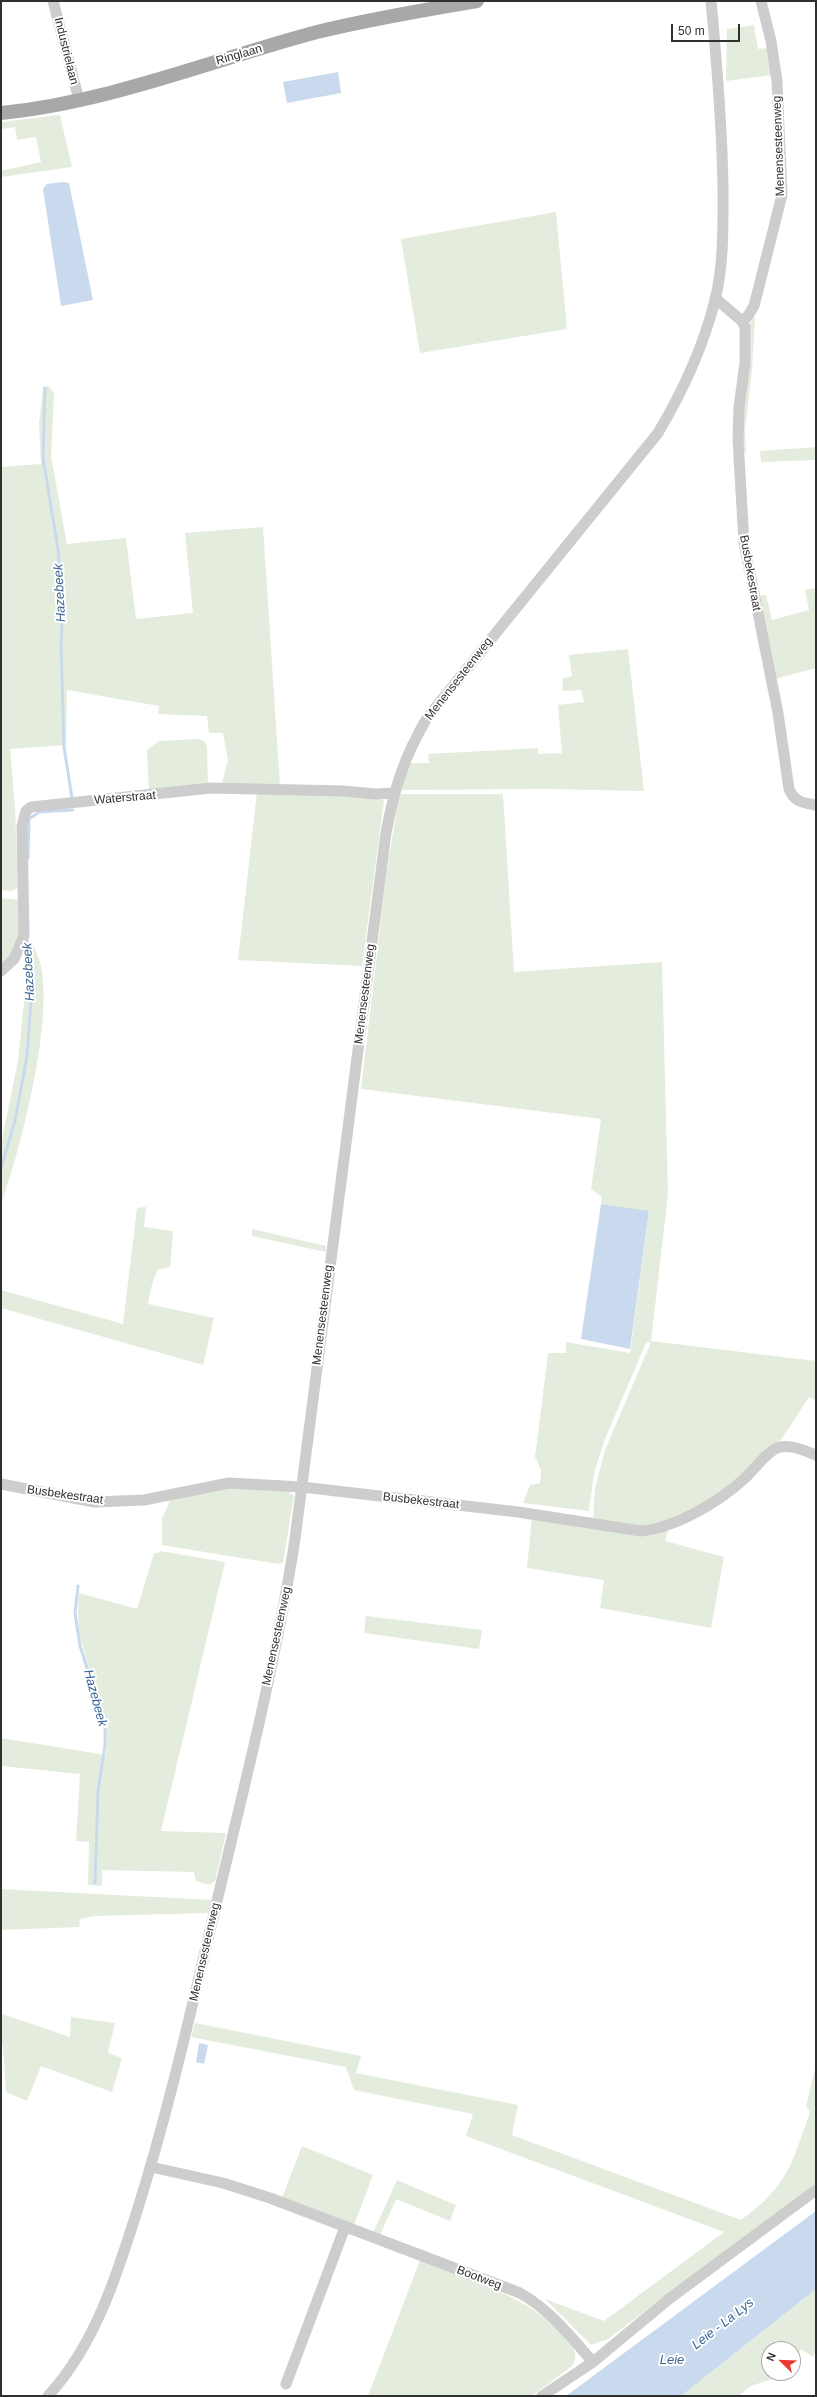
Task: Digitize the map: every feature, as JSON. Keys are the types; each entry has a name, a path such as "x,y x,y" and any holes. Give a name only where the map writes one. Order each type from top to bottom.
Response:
{"main road":[{"name":"Ringlaan","path":"1,113 79,100 317,32 389,16 477,1"}],"street":[{"name":"Industrielaan","path":"53,1 79,100"},
{"name":"Menensesteenweg","path":"48,2396 77,2354 106,2300 151,2167 173,2089 276,1643 290,1569 302,1487 386,833 393,793 402,764 427,718 658,433 680,396 697,356 715,298 723,228 721,99 711,1"},
{"name":"Menensesteenweg","path":"742,321 748,316 754,306 781,206 782,195 777,81 771,41 761,1"},
{"path":"715,298 742,321"},
{"name":"Busbekestraat","path":"742,321 745,327 745,363 739,407 738,439 744,543 778,713 789,789 793,798 816,805"},
{"name":"Waterstraat","path":"1,971 17,954 24,936 22,826 26,811 31,807 211,788 344,791 375,794 393,793"},
{"name":"Busbekestraat","path":"1,1484 94,1502 144,1500 229,1483 302,1487 518,1512 641,1531 655,1530 696,1512 743,1480 775,1448 788,1446 816,1456"},
{"name":"Bootweg","path":"151,2167 223,2183 520,2293 536,2302 553,2316 593,2362"},
{"path":"542,2396 593,2362 669,2299 816,2190"},
{"path":"286,2384 345,2227"}],"green space":[{"path":"754,25 758,49 768,48 773,75 726,81 727,29"},
{"path":"60,115 72,167 1,177 1,171 41,162 36,137 17,140 15,127 1,129 1,122"},
{"path":"556,212 567,329 420,353 401,239"},
{"path":"755,317 752,370 745,431 746,452 741,453 748,325"},
{"path":"48,386 53,391 54,395 51,456 67,544 126,538 136,619 193,613 185,533 263,527 280,785 221,786 228,760 223,733 209,733 207,716 158,714 159,706 67,690 66,745 10,749 15,807 18,888 12,891 1,890 1,467 41,464 39,424 43,387"},
{"path":"816,447 816,460 761,462 760,451"},
{"path":"816,588 816,668 775,679 759,596 766,595 772,620 809,610 805,590"},
{"path":"628,649 644,791 547,789 401,790 409,763 429,763 428,754 538,748 538,754 562,753 558,705 584,702 581,690 562,691 563,678 572,676 569,655"},
{"path":"199,739 204,741 207,746 208,786 149,792 147,750 159,741"},
{"path":"257,792 380,797 384,801 362,966 238,960"},
{"path":"399,794 503,794 514,972 662,962 668,1194 651,1341 816,1361 816,1401 809,1397 782,1438 771,1450 739,1478 720,1492 700,1505 662,1524 641,1528 593,1520 595,1488 605,1450 651,1342 646,1343 605,1439 594,1473 589,1511 523,1503 530,1485 540,1483 541,1470 535,1457 548,1353 566,1353 566,1342 630,1353 649,1212 601,1204 602,1197 591,1189 601,1119 361,1089 386,877"},
{"path":"1,898 19,900 20,943 1,967"},
{"path":"32,945 41,966 44,996 41,1032 36,1072 27,1112 9,1181 1,1204 1,1144 18,1061 26,983 25,955"},
{"path":"146,1207 144,1227 173,1231 170,1267 158,1270 150,1291 148,1304 214,1318 203,1365 1,1308 1,1290 123,1324 137,1208"},
{"path":"252,1229 326,1246 326,1252 252,1236"},
{"path":"233,1487 287,1490 294,1496 283,1563 278,1564 162,1545 162,1519 170,1500"},
{"path":"532,1517 669,1528 665,1541 724,1557 711,1628 600,1608 604,1580 527,1568"},
{"path":"160,1551 225,1562 161,1831 226,1833 215,1881 210,1885 196,1881 194,1872 102,1870 102,1886 88,1885 89,1842 76,1841 80,1774 1,1766 1,1738 106,1755 107,1741 104,1713 80,1635 78,1614 79,1593 137,1609 154,1553 158,1553"},
{"path":"366,1616 482,1630 479,1649 364,1633"},
{"path":"1,1889 212,1900 210,1913 95,1916 80,1919 79,1927 1,1930"},
{"path":"1,2011 2,2014 70,2037 71,2017 115,2023 108,2053 122,2058 112,2092 41,2066 27,2101 6,2092 3,2046 1,2046"},
{"path":"195,2023 361,2056 356,2073 518,2105 512,2135 741,2220 757,2208 769,2196 779,2184 793,2160 810,2112 806,2107 816,2064 816,2183 608,2339 591,2345 545,2299 604,2321 724,2232 466,2136 473,2114 354,2090 346,2067 191,2037"},
{"path":"302,2146 373,2175 354,2225 282,2198"},
{"path":"397,2180 456,2205 450,2221 396,2199 380,2235 373,2233"},
{"path":"420,2260 499,2291 535,2311 551,2324 571,2345 575,2352 575,2358 572,2366 532,2396 368,2396"},
{"path":"816,2289 816,2352 813,2357 801,2349 801,2341 761,2341 761,2381 766,2381 751,2386 738,2396 681,2396"}],"water":[{"path":"338,72 341,93 287,103 283,82"},
{"path":"62,182 69,183 93,300 61,306 43,189 47,184"},
{"path":"601,1204 649,1211 630,1349 581,1339"},
{"path":"199,2043 208,2045 204,2064 196,2062"},
{"name":"Leie","path":"816,2211 816,2289 681,2396 566,2396"}],"waterway":[{"name":"Hazebeek","path":"45,388 43,458 58,549 63,604 61,644 64,747 72,798"},
{"name":"Hazebeek","path":"28,858 29,819 39,812 73,810"},
{"name":"Hazebeek","path":"1,1168 15,1121 27,1056 32,987 27,940"},
{"name":"Hazebeek","path":"78,1586 75,1613 80,1646 105,1723 105,1745 98,1791 95,1883"}],"water label":[{"name":"Leie - La Lys","path":"723,2324"}]}
